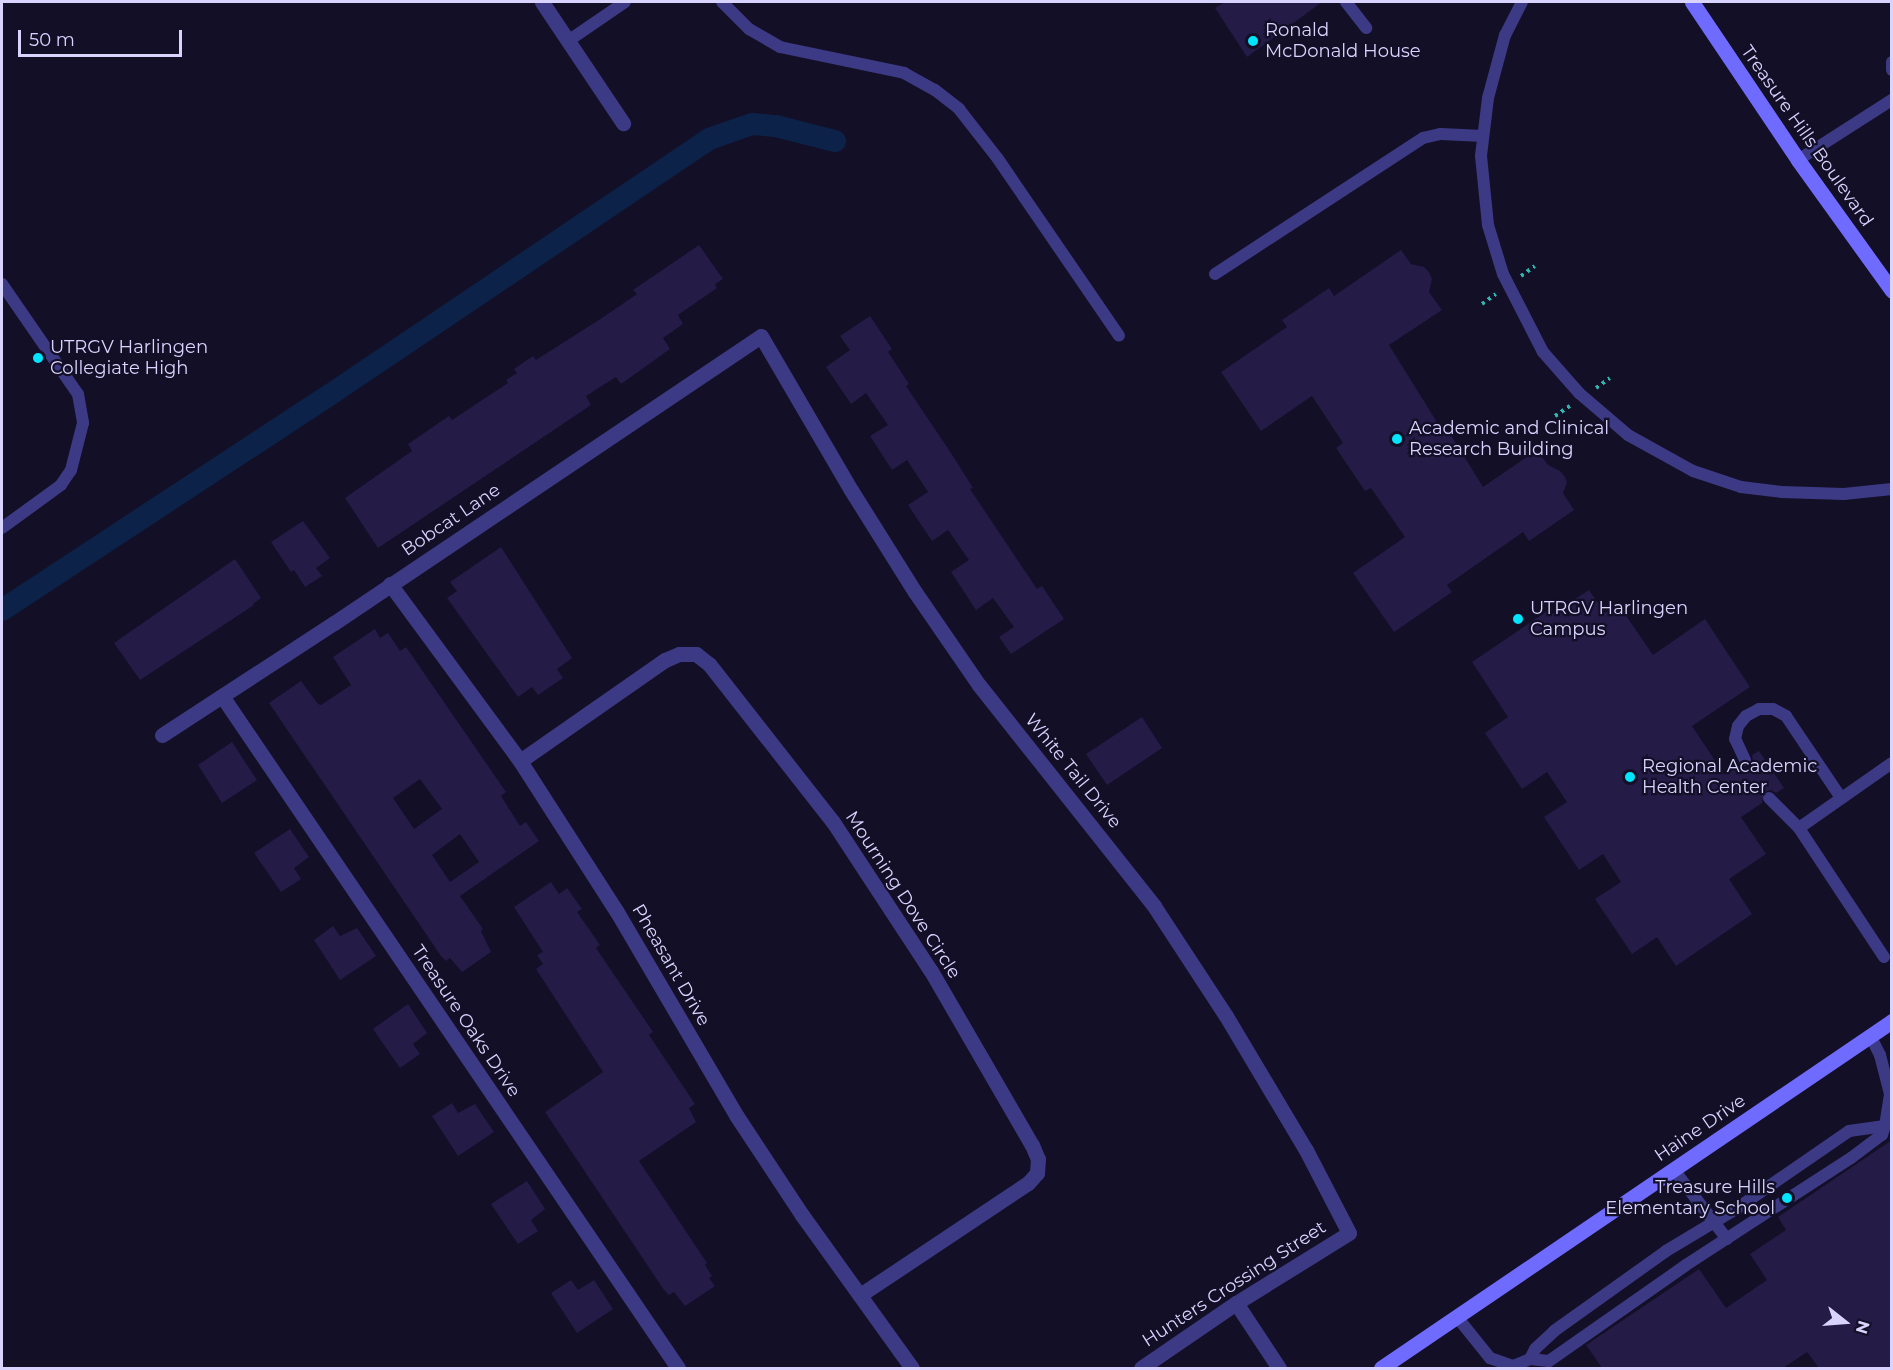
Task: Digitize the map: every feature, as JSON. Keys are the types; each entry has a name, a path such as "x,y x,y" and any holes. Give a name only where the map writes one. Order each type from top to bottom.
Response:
{"street":[{"path":"542,2 622,123"},
{"name":"Treasure Hills Boulevard","path":"1692,2 1798,160 1892,291"},
{"name":"Bobcat Lane","path":"162,735 761,336"},
{"name":"White Tail Drive","path":"761,336 851,490 979,685 1154,906 1226,1016 1301,1142 1349,1233"},
{"name":"Pheasant Drive","path":"390,584 520,761 612,903 736,1115 802,1215 912,1368"},
{"name":"Mourning Dove Circle","path":"520,761 665,660 679,654 696,654 709,664 832,822 931,971 1032,1145 1038,1159 1037,1173 1028,1184 860,1295"},
{"name":"Treasure Oaks Drive","path":"222,696 678,1368"},
{"name":"Haine Drive","path":"1381,1368 1892,1021"},
{"name":"Hunters Crossing Street","path":"1141,1368 1236,1303 1349,1233"},
{"path":"1236,1303 1279,1368"}],"lane":[{"path":"568,41 625,2"},
{"path":"722,2 749,29 780,47 904,73 935,90 959,109 998,159 1119,336"},
{"path":"1346,2 1366,27"},
{"path":"1522,2 1505,35 1488,98 1481,156 1488,225 1503,274 1543,352 1583,397 1628,435 1693,471 1741,487 1782,492 1844,494 1892,489"},
{"path":"1892,62 1892,70"},
{"path":"1798,160 1892,100"},
{"path":"1215,274 1423,138 1441,134 1483,136"},
{"path":"2,284 78,394 83,423 71,470 61,485 2,528"},
{"path":"1745,760 1735,739 1738,726 1746,716 1759,709 1773,709 1786,716 1791,722 1841,798"},
{"path":"1799,828 1892,763"},
{"path":"1769,798 1799,828 1884,957"},
{"path":"1457,1317 1491,1358 1513,1367 1530,1359 1549,1361 1874,1141 1882,1135 1890,1094 1880,1055 1870,1035"},
{"path":"1530,1359 1535,1349 1554,1331 1666,1251 1807,1162 1850,1131 1885,1126"},
{"path":"1674,1170 1727,1239"}],"building":[{"name":"Ronald McDonald House","path":"1225,2 1322,2 1247,57 1215,8"},
{"path":"699,245 723,279 715,284 717,288 678,315 683,324 663,338 670,349 621,384 616,377 586,396 591,405 378,548 345,498 412,451 408,444 449,416 452,420 508,383 506,380 517,373 514,369 533,356 536,360 602,318 637,294 633,290"},
{"name":"Academic and Clinical Research Building","path":"1401,250 1411,264 1424,267 1429,272 1432,279 1429,292 1442,310 1389,345 1445,435 1449,432 1483,487 1537,450 1548,465 1560,471 1565,477 1567,482 1563,493 1574,510 1529,541 1523,532 1447,585 1452,592 1394,632 1353,573 1405,537 1371,488 1365,491 1336,448 1343,443 1312,396 1261,431 1221,372 1287,327 1282,320 1329,288 1334,296"},
{"path":"870,316 892,349 888,352 909,384 906,386 973,488 970,489 1037,589 1042,586 1064,619 1011,654 999,637 1014,627 993,598 976,610 951,572 969,560 948,530 932,541 908,505 928,492 907,460 892,470 870,436 888,425 866,393 851,404 826,367 850,350 840,336"},
{"path":"303,521 330,558 316,568 322,576 305,587 294,570 291,572 271,542"},
{"path":"501,547 572,658 557,669 563,678 538,695 532,687 518,697 447,598 457,591 450,582"},
{"path":"235,559 261,598 254,605 140,680 114,643"},
{"name":"Regional Academic Health Center","path":"1589,590 1605,613 1618,604 1653,655 1705,619 1750,687 1692,726 1724,774 1738,765 1744,768 1749,767 1753,761 1752,755 1759,751 1784,788 1776,793 1771,790 1764,792 1762,803 1741,817 1766,854 1729,879 1752,914 1676,966 1657,937 1632,954 1595,899 1621,882 1603,854 1579,870 1544,817 1567,802 1547,772 1522,789 1485,733 1508,717 1472,662 1546,612 1549,616"},
{"path":"375,629 380,638 388,633 400,651 406,647 506,792 501,796 520,826 526,822 539,841 460,896 483,929 481,931 491,952 462,972 450,958 446,961 441,956 269,703 301,681 321,705 351,685 333,657","holes":["420,779 442,809 414,829 393,798","460,834 479,862 450,882 432,855"]},
{"path":"1142,717 1162,748 1107,785 1086,754"},
{"path":"232,742 257,780 222,803 198,765"},
{"path":"290,829 309,857 294,868 301,879 281,892 254,853"},
{"path":"551,882 559,894 567,888 582,909 577,912 600,945 596,948 653,1032 649,1035 695,1104 689,1108 696,1122 639,1161 707,1263 705,1265 712,1276 709,1278 715,1286 685,1306 674,1292 669,1295 664,1290 545,1112 603,1072 536,969 543,964 537,955 543,952 514,907"},
{"path":"333,926 340,936 357,928 376,956 340,980 314,940"},
{"path":"408,1004 427,1033 413,1044 420,1054 400,1068 373,1029"},
{"path":"452,1103 458,1113 475,1104 494,1132 458,1156 432,1116"},
{"path":"1892,1140 1892,1368 1819,1368 1807,1352 1783,1368 1602,1368 1586,1345 1699,1269 1726,1308 1767,1280 1750,1254 1786,1230 1778,1217"},
{"path":"527,1181 545,1209 531,1220 538,1231 518,1244 491,1204"},
{"path":"571,1280 578,1290 594,1280 613,1309 577,1333 551,1293"}],"waterway":[{"path":"2,610 331,394 709,139 752,124 776,126 835,141"}],"place":[{"name":"Ronald McDonald House","path":"1253,41"},
{"name":"UTRGV Harlingen Collegiate High","path":"38,358"},
{"name":"Academic and Clinical Research Building","path":"1397,439"},
{"name":"UTRGV Harlingen Campus","path":"1518,619"},
{"name":"Regional Academic Health Center","path":"1630,777"},
{"name":"Treasure Hills Elementary School","path":"1787,1198"}]}
